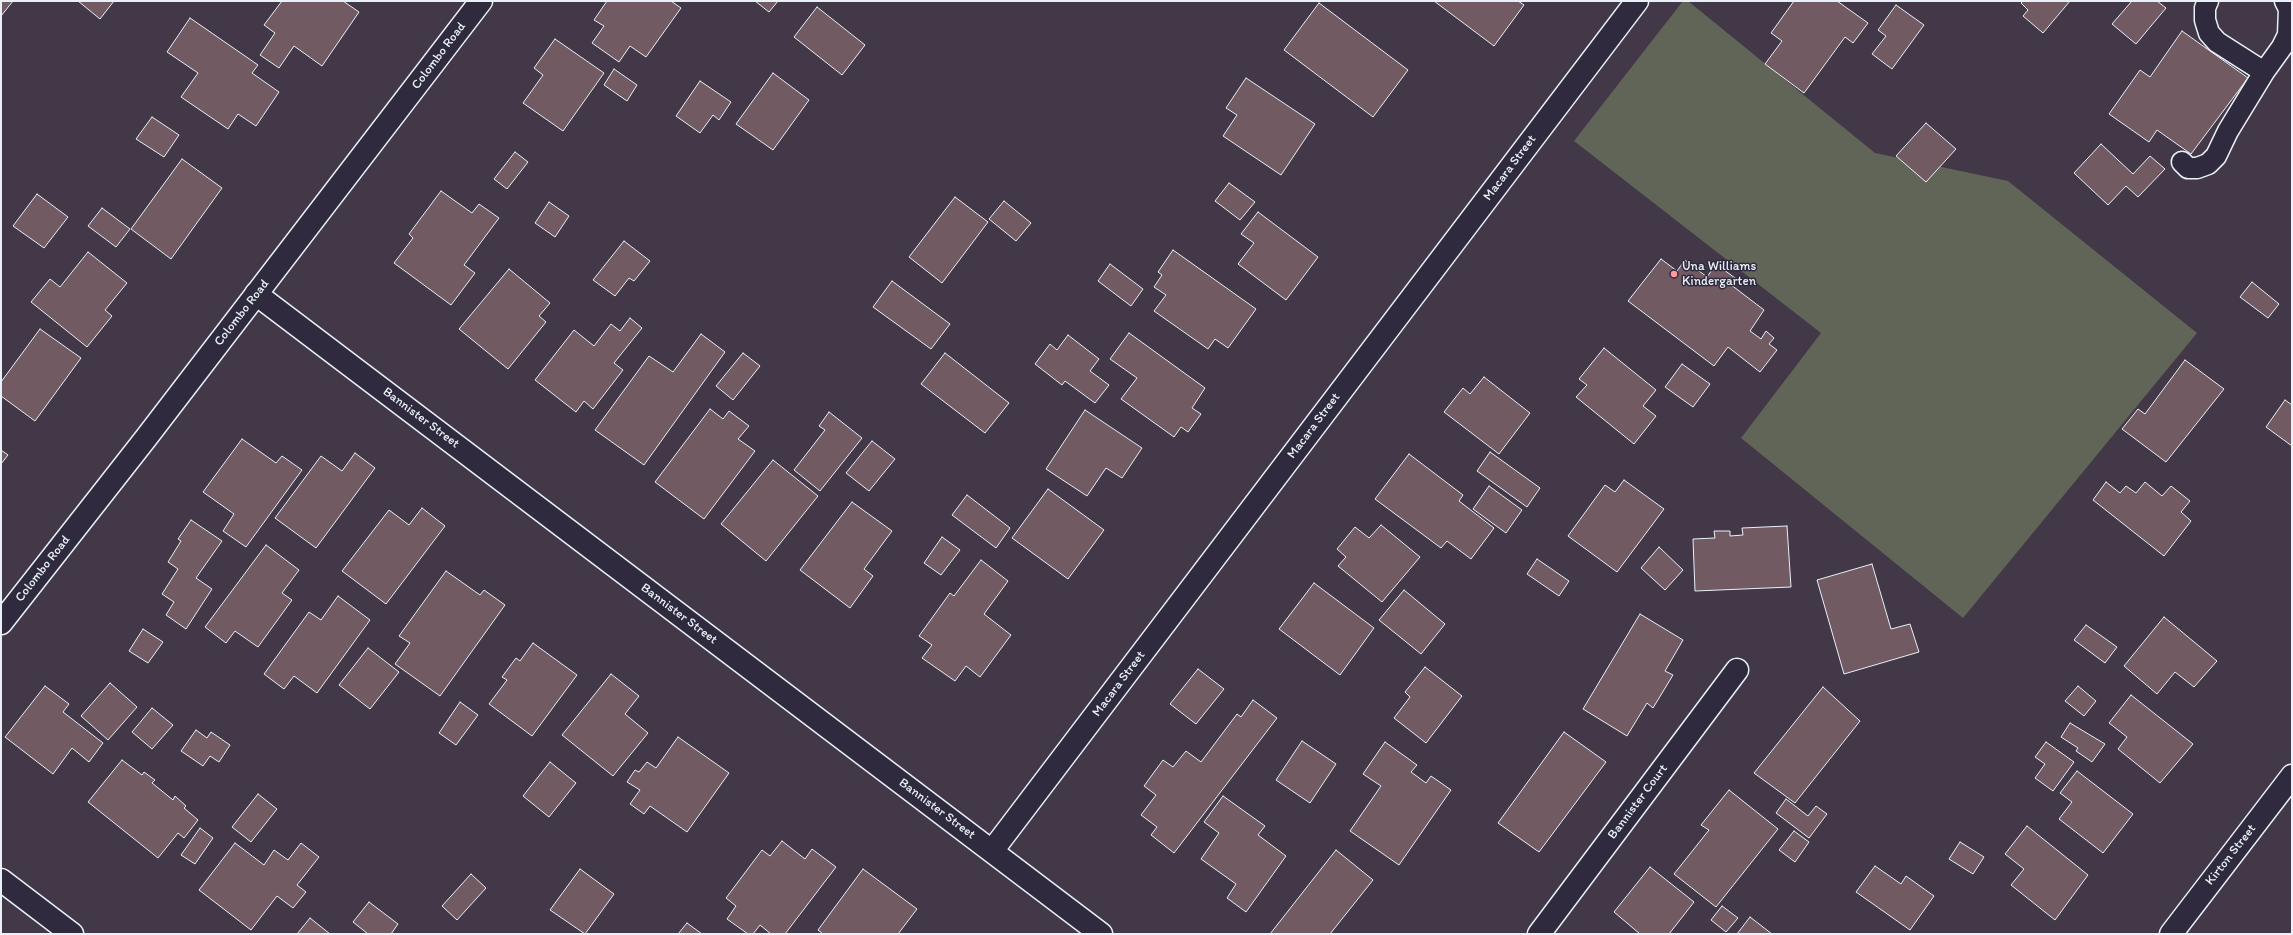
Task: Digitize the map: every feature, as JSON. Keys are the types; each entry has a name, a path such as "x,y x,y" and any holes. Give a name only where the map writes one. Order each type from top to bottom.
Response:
{"street":[{"name":"Colombo Road","path":"1,623 481,1"},
{"name":"Macara Street","path":"992,851 1637,1"},
{"name":"Bannister Street","path":"256,294 1101,934"},
{"name":"Bannister Court","path":"1539,934 1737,670"},
{"name":"Kirton Street","path":"2171,934 2292,776"},
{"path":"1,880 72,934"}],"lane":[{"path":"2208,1 2205,8 2205,20 2209,33 2218,42 2264,72"},
{"path":"2182,162 2188,168 2197,168 2208,164 2216,156 2228,131 2242,112 2264,72 2282,48 2288,35 2289,9 2285,1"}],"green space":[{"path":"1683,1 1688,1 1875,153 2008,181 2197,333 1963,618 1741,438 1821,333 1574,141"}],"building":[{"path":"1,1 13,1 1,16"},
{"path":"78,1 114,1 100,19"},
{"path":"282,1 343,1 359,12 322,66 294,46 279,68 260,55 275,33 264,25"},
{"path":"607,1 671,1 681,8 646,57 630,46 619,62 592,43 604,26 594,20"},
{"path":"755,1 778,1 769,12"},
{"path":"1434,1 1518,1 1524,5 1494,46"},
{"path":"1794,1 1837,1 1868,23 1853,43 1845,37 1804,93 1765,64 1782,41 1771,33"},
{"path":"2023,1 2070,1 2043,33 2023,16 2028,10 2021,3"},
{"path":"2132,1 2157,1 2166,8 2136,44 2112,24"},
{"path":"1319,3 1408,70 1373,117 1284,50"},
{"path":"1896,5 1924,25 1892,69 1872,54 1886,36 1878,30"},
{"path":"817,7 865,45 842,75 794,37"},
{"path":"190,18 258,65 252,73 279,92 256,126 238,114 228,129 181,97 198,73 167,52"},
{"path":"2182,31 2248,78 2191,154 2157,130 2149,142 2109,114 2140,70 2150,77"},
{"path":"555,39 604,73 563,131 523,103 543,75 534,68"},
{"path":"614,69 637,85 627,101 604,85"},
{"path":"773,73 809,100 773,150 736,124"},
{"path":"1246,78 1315,124 1281,175 1223,136 1237,115 1226,108"},
{"path":"700,81 731,102 719,120 713,115 700,133 676,116"},
{"path":"152,117 179,135 164,157 136,139"},
{"path":"1926,123 1956,149 1926,182 1896,156"},
{"path":"2101,144 2133,174 2150,156 2165,169 2138,197 2126,186 2108,205 2074,173"},
{"path":"515,152 528,162 507,189 494,179"},
{"path":"182,159 222,188 171,259 131,229"},
{"path":"1229,183 1255,202 1240,220 1215,201"},
{"path":"441,191 472,213 479,204 499,218 464,265 475,273 451,305 394,263 413,238 409,234"},
{"path":"37,194 68,217 44,248 13,226"},
{"path":"955,197 988,222 942,283 909,257"},
{"path":"1004,201 1031,223 1016,241 989,219"},
{"path":"549,202 569,216 555,237 535,223"},
{"path":"102,208 130,229 116,247 88,226"},
{"path":"1258,212 1318,257 1286,300 1238,264 1254,243 1241,234"},
{"path":"624,241 650,261 634,281 629,278 615,296 593,280"},
{"path":"1173,250 1256,309 1228,348 1215,339 1208,349 1154,311 1166,295 1154,287 1162,275 1158,272"},
{"path":"88,252 127,283 105,310 112,316 87,347 31,302 50,279 60,287"},
{"path":"1661,259 1677,271 1685,260 1707,277 1716,264 1735,278 1730,284 1764,310 1750,331 1761,339 1766,331 1774,338 1769,344 1777,350 1760,372 1728,347 1714,366 1628,301"},
{"path":"1110,264 1143,289 1131,306 1098,281"},
{"path":"509,269 550,303 539,316 546,322 508,369 459,329"},
{"path":"892,281 950,324 931,349 873,307"},
{"path":"2252,282 2279,304 2268,318 2240,297"},
{"path":"630,318 642,328 614,363 623,370 593,409 584,401 576,412 535,380 574,330 594,346 611,324 620,331"},
{"path":"40,329 81,358 35,421 1,396 1,382"},
{"path":"1129,333 1205,388 1192,408 1201,414 1188,432 1181,427 1174,437 1121,399 1137,378 1110,359"},
{"path":"701,334 725,352 644,465 595,430 649,356 673,372"},
{"path":"1068,335 1099,359 1090,371 1109,385 1095,403 1065,381 1062,385 1035,364 1050,344 1057,350"},
{"path":"1604,348 1656,390 1643,406 1656,416 1634,444 1576,397 1587,385 1579,379"},
{"path":"743,353 760,366 733,400 716,386"},
{"path":"945,353 1009,403 985,433 921,384"},
{"path":"2185,360 2224,389 2166,462 2122,429 2138,409 2145,414"},
{"path":"1682,364 1710,384 1693,407 1665,387"},
{"path":"1484,377 1530,413 1499,454 1444,412 1463,388 1470,394"},
{"path":"2285,400 2292,405 2292,446 2266,427"},
{"path":"710,409 723,419 729,411 749,426 738,439 755,451 704,519 655,482"},
{"path":"1085,410 1142,448 1122,478 1106,468 1087,496 1046,469"},
{"path":"829,412 862,438 820,491 794,470 825,430 819,426"},
{"path":"242,439 276,463 282,456 302,470 246,547 223,531 234,514 203,492"},
{"path":"872,441 895,459 869,491 846,473"},
{"path":"1,450 8,455 1,464"},
{"path":"1490,452 1540,488 1527,507 1477,471"},
{"path":"355,453 375,468 316,548 275,518 321,456 342,471"},
{"path":"1409,454 1463,495 1459,501 1494,528 1471,559 1447,541 1441,548 1375,499"},
{"path":"773,460 818,496 766,561 721,524"},
{"path":"1624,480 1664,509 1617,572 1568,536 1605,485 1615,492"},
{"path":"2106,482 2120,493 2126,486 2136,493 2145,482 2162,496 2171,486 2190,501 2181,512 2191,521 2164,556 2093,500"},
{"path":"1489,486 1522,510 1506,533 1473,509"},
{"path":"1048,489 1104,530 1068,579 1012,538"},
{"path":"967,495 1010,528 996,548 952,515"},
{"path":"852,502 892,531 864,569 873,576 850,608 800,570"},
{"path":"422,508 445,526 386,604 342,571 389,510 409,525"},
{"path":"191,520 222,541 196,578 212,589 186,629 166,615 174,602 162,594 178,569 168,562 181,541 178,539"},
{"path":"1381,525 1420,557 1382,602 1338,566 1346,557 1337,549 1355,527 1369,538"},
{"path":"1787,526 1791,587 1695,591 1693,539 1715,538 1714,531 1730,531 1730,536 1743,535 1742,528"},
{"path":"942,537 960,550 941,575 924,563"},
{"path":"266,545 299,570 282,593 292,600 258,647 235,631 226,643 205,627"},
{"path":"1659,547 1683,570 1665,590 1641,568"},
{"path":"1537,559 1569,581 1559,596 1527,574"},
{"path":"981,560 1008,581 984,614 1011,635 980,677 966,666 955,681 922,658 932,645 919,636 950,593 954,596"},
{"path":"1872,564 1891,629 1910,624 1919,652 1844,674 1817,580"},
{"path":"446,571 480,595 484,590 505,605 440,696 395,664 410,643 399,636"},
{"path":"1314,583 1374,628 1340,675 1279,629"},
{"path":"1404,590 1445,624 1421,654 1379,620"},
{"path":"338,596 370,620 317,693 294,676 284,689 264,674 309,612 321,620"},
{"path":"1640,614 1683,640 1665,671 1673,675 1653,708 1647,703 1627,736 1583,709"},
{"path":"2164,617 2217,661 2194,687 2175,672 2157,694 2124,666"},
{"path":"2086,625 2117,647 2105,663 2074,640"},
{"path":"143,629 163,642 148,663 129,651"},
{"path":"533,643 577,675 532,736 489,704 507,680 502,677 516,658 520,661"},
{"path":"368,648 399,672 370,709 339,685"},
{"path":"1425,667 1462,696 1426,743 1394,718 1410,697 1405,692"},
{"path":"1198,669 1224,689 1196,724 1170,704"},
{"path":"611,674 639,696 625,714 648,733 613,776 562,735"},
{"path":"110,683 137,707 108,740 81,716"},
{"path":"45,686 69,704 63,712 103,743 89,762 72,748 53,774 5,737"},
{"path":"2078,686 2096,701 2084,716 2065,701"},
{"path":"1823,687 1860,721 1795,803 1754,773"},
{"path":"2131,695 2193,744 2160,783 2118,749 2127,737 2109,723"},
{"path":"1253,700 1277,718 1174,853 1151,835 1157,827 1141,815 1156,795 1144,786 1163,760 1173,767 1186,751 1201,762 1237,714 1241,717"},
{"path":"460,702 478,715 456,745 439,733"},
{"path":"152,708 173,725 152,749 132,732"},
{"path":"2070,723 2105,744 2092,762 2076,751 2078,748 2061,737"},
{"path":"196,730 207,738 211,732 230,745 219,762 210,756 203,766 181,751"},
{"path":"1564,732 1606,762 1539,852 1498,823"},
{"path":"678,737 729,773 687,832 650,806 644,814 630,804 640,790 627,782 635,770 639,772 647,762 656,768"},
{"path":"1302,741 1336,764 1310,803 1276,780"},
{"path":"1385,742 1417,765 1411,772 1426,783 1431,776 1451,790 1399,865 1350,831 1381,786 1363,774"},
{"path":"2046,742 2074,762 2053,791 2035,778 2045,764 2035,757"},
{"path":"122,760 142,775 144,772 155,780 152,783 173,800 175,796 186,806 184,808 198,820 184,838 178,833 158,858 88,802"},
{"path":"550,762 576,783 549,817 523,796"},
{"path":"2077,771 2133,814 2103,853 2059,819 2072,802 2060,793"},
{"path":"1729,790 1778,829 1716,907 1674,874 1709,830 1701,825"},
{"path":"258,794 277,809 251,842 232,827"},
{"path":"1223,796 1265,826 1258,835 1286,856 1246,912 1227,898 1236,884 1201,859 1219,833 1204,822"},
{"path":"1786,799 1808,816 1816,806 1827,814 1809,838 1776,813"},
{"path":"2027,826 2088,875 2055,920 2011,885 2024,869 2005,854"},
{"path":"200,828 213,838 195,864 181,855"},
{"path":"1794,831 1809,842 1795,862 1779,850"},
{"path":"782,841 805,859 812,849 836,867 785,934 771,934 760,925 753,934 748,934 727,919 736,906 726,898 762,850 770,856"},
{"path":"1960,842 1984,857 1973,874 1949,859"},
{"path":"235,843 264,865 274,850 288,860 301,843 319,857 297,885 306,892 293,908 277,896 251,930 199,890"},
{"path":"1336,850 1373,880 1330,934 1270,934"},
{"path":"1875,866 1901,884 1906,876 1934,896 1910,930 1856,892"},
{"path":"1650,867 1694,902 1669,934 1640,934 1614,912"},
{"path":"580,869 614,894 585,934 550,910"},
{"path":"863,869 917,909 898,934 823,934 818,930"},
{"path":"471,874 486,888 457,920 442,906"},
{"path":"369,902 398,924 391,934 368,934 353,922"},
{"path":"1722,906 1738,918 1726,932 1711,920"},
{"path":"1750,917 1772,934 1737,934"},
{"path":"310,918 330,934 297,934"},
{"path":"687,923 702,934 678,934"}],"place":[{"name":"Una Williams Kindergarten","path":"1674,274"}]}
